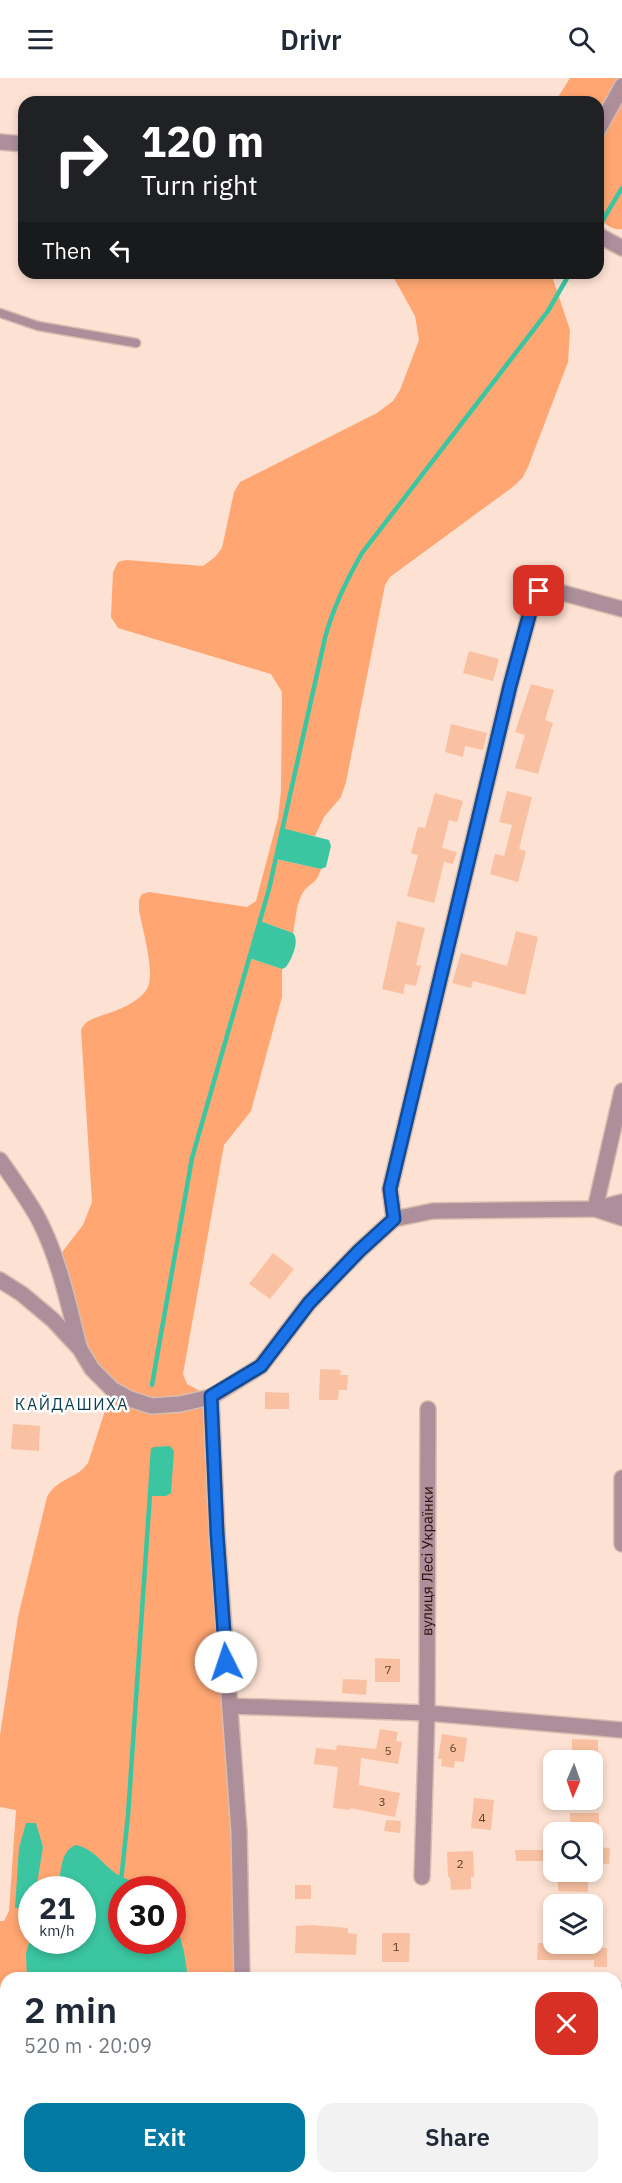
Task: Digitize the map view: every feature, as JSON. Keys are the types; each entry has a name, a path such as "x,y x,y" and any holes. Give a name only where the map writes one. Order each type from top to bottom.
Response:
{"street":[{"path":"604,119 622,86"},
{"path":"0,142 18,144"},
{"path":"604,238 622,248"},
{"path":"394,1219 390,1189 510,686 533,601 539,591 548,589 622,609"},
{"path":"595,1209 622,1091"},
{"path":"0,1160 38,1218 47,1239 63,1281 80,1349"},
{"path":"0,1280 35,1304 53,1320 80,1349 92,1370 112,1389 130,1400 152,1406 180,1404 211,1396 261,1366 309,1303 359,1251 394,1219 433,1211 595,1209 622,1202"},
{"path":"595,1209 622,1218"},
{"path":"211,1396 217,1533 239,1832 242,1972"},
{"name":"вулиця Лесі Українки","path":"422,1877 427,1713 428,1409"},
{"path":"622,1478 622,1544"},
{"path":"230,1706 427,1713 622,1730"}],"lane":[{"path":"0,313 38,326 136,343"}],"shaded area":[{"path":"570,78 622,78 622,229 613,228 604,223 604,96 559,96"},
{"path":"394,279 553,279 570,330 568,362 528,467 523,477 514,486 390,577 385,585 346,782 341,797 324,817 315,836 282,829 276,859 321,869 316,880 301,895 293,933 260,921 249,958 282,969 282,997 251,1111 224,1145 183,1374 187,1384 211,1397 242,1972 0,1972 0,1921 4,1921 9,1911 16,1810 0,1807 0,1735 18,1617 47,1497 56,1486 88,1463 112,1389 92,1369 56,1260 83,1225 92,1202 81,1030 90,1020 133,1002 147,989 150,972 139,910 139,900 142,894 149,892 247,907 256,901 278,818 281,791 282,692 271,674 118,628 111,617 113,572 118,562 126,560 203,566 222,548 234,492 240,482 377,413 393,401 400,390 419,340 415,316"},
{"path":"282,828 329,840 331,846 326,867 321,869 276,859"},
{"path":"260,921 293,933 295,936 294,950 286,967 282,969 249,958"},
{"path":"170,1446 174,1451 171,1493 166,1496 150,1496 153,1447"},
{"path":"26,1823 36,1823 43,1847 38,1876 18,1876 18,1908 15,1908 19,1848"},
{"path":"76,1845 83,1847 120,1876 108,1876 108,1954 184,1954 187,1972 27,1972 26,1954 96,1954 96,1876 60,1876 67,1852"}],"building":[{"path":"469,651 499,659 493,681 463,673"},
{"path":"531,684 554,690 545,720 553,723 538,774 515,768 525,735 515,732"},
{"path":"451,724 487,733 483,750 465,746 463,757 445,752"},
{"path":"507,791 532,797 519,849 526,851 518,882 490,874 495,854 504,856 512,825 499,822"},
{"path":"435,793 463,801 457,822 449,820 442,848 457,852 453,864 444,862 434,903 407,896 418,855 411,853 418,827 425,828"},
{"path":"397,921 425,928 416,965 421,966 416,986 405,984 403,994 382,989"},
{"path":"516,931 538,937 525,995 473,981 471,988 452,983 461,953 507,966"},
{"path":"273,1253 294,1269 270,1299 249,1284"},
{"path":"320,1369 341,1370 340,1375 348,1375 347,1390 339,1390 338,1400 319,1400"},
{"path":"265,1392 289,1393 289,1409 265,1409"},
{"path":"13,1424 40,1426 39,1451 11,1449"},
{"path":"375,1658 400,1659 400,1682 375,1682"},
{"path":"343,1679 367,1680 366,1695 342,1693"},
{"path":"380,1729 398,1732 396,1741 402,1742 398,1764 361,1758 359,1785 400,1793 395,1817 350,1808 350,1810 333,1808 338,1767 314,1764 316,1748 336,1750 337,1745 376,1749"},
{"path":"442,1734 467,1738 464,1762 455,1761 454,1768 441,1766 442,1759 438,1759"},
{"path":"572,1739 598,1740 598,1750 572,1750"},
{"path":"474,1798 494,1800 491,1830 471,1828"},
{"path":"570,1813 599,1813 599,1822 570,1822"},
{"path":"386,1820 401,1821 400,1833 384,1831"},
{"path":"603,1848 610,1848 609,1864 603,1864"},
{"path":"515,1850 543,1850 543,1861 516,1861"},
{"path":"473,1851 474,1877 471,1877 471,1889 451,1890 447,1852"},
{"path":"558,1882 588,1882 588,1892 558,1891"},
{"path":"295,1885 311,1885 311,1899 295,1899"},
{"path":"296,1926 348,1928 348,1933 357,1934 356,1955 295,1953"},
{"path":"382,1933 410,1933 409,1962 382,1962"},
{"path":"538,1943 543,1943 543,1954 603,1954 603,1948 607,1948 607,1967 594,1967 594,1960 537,1960"}],"waterway":[{"path":"604,218 622,188"},
{"path":"152,1385 192,1158 269,889 325,638 332,616 345,584 362,553 548,311 567,279"},
{"path":"122,1876 128,1815 153,1450"}],"district":[{"name":"КАЙДАШИХА","path":"72,1404"}],"route":[{"path":"226,1662 211,1396 261,1366 309,1303 359,1251 394,1219 390,1189 510,686 533,601 539,591"}]}
